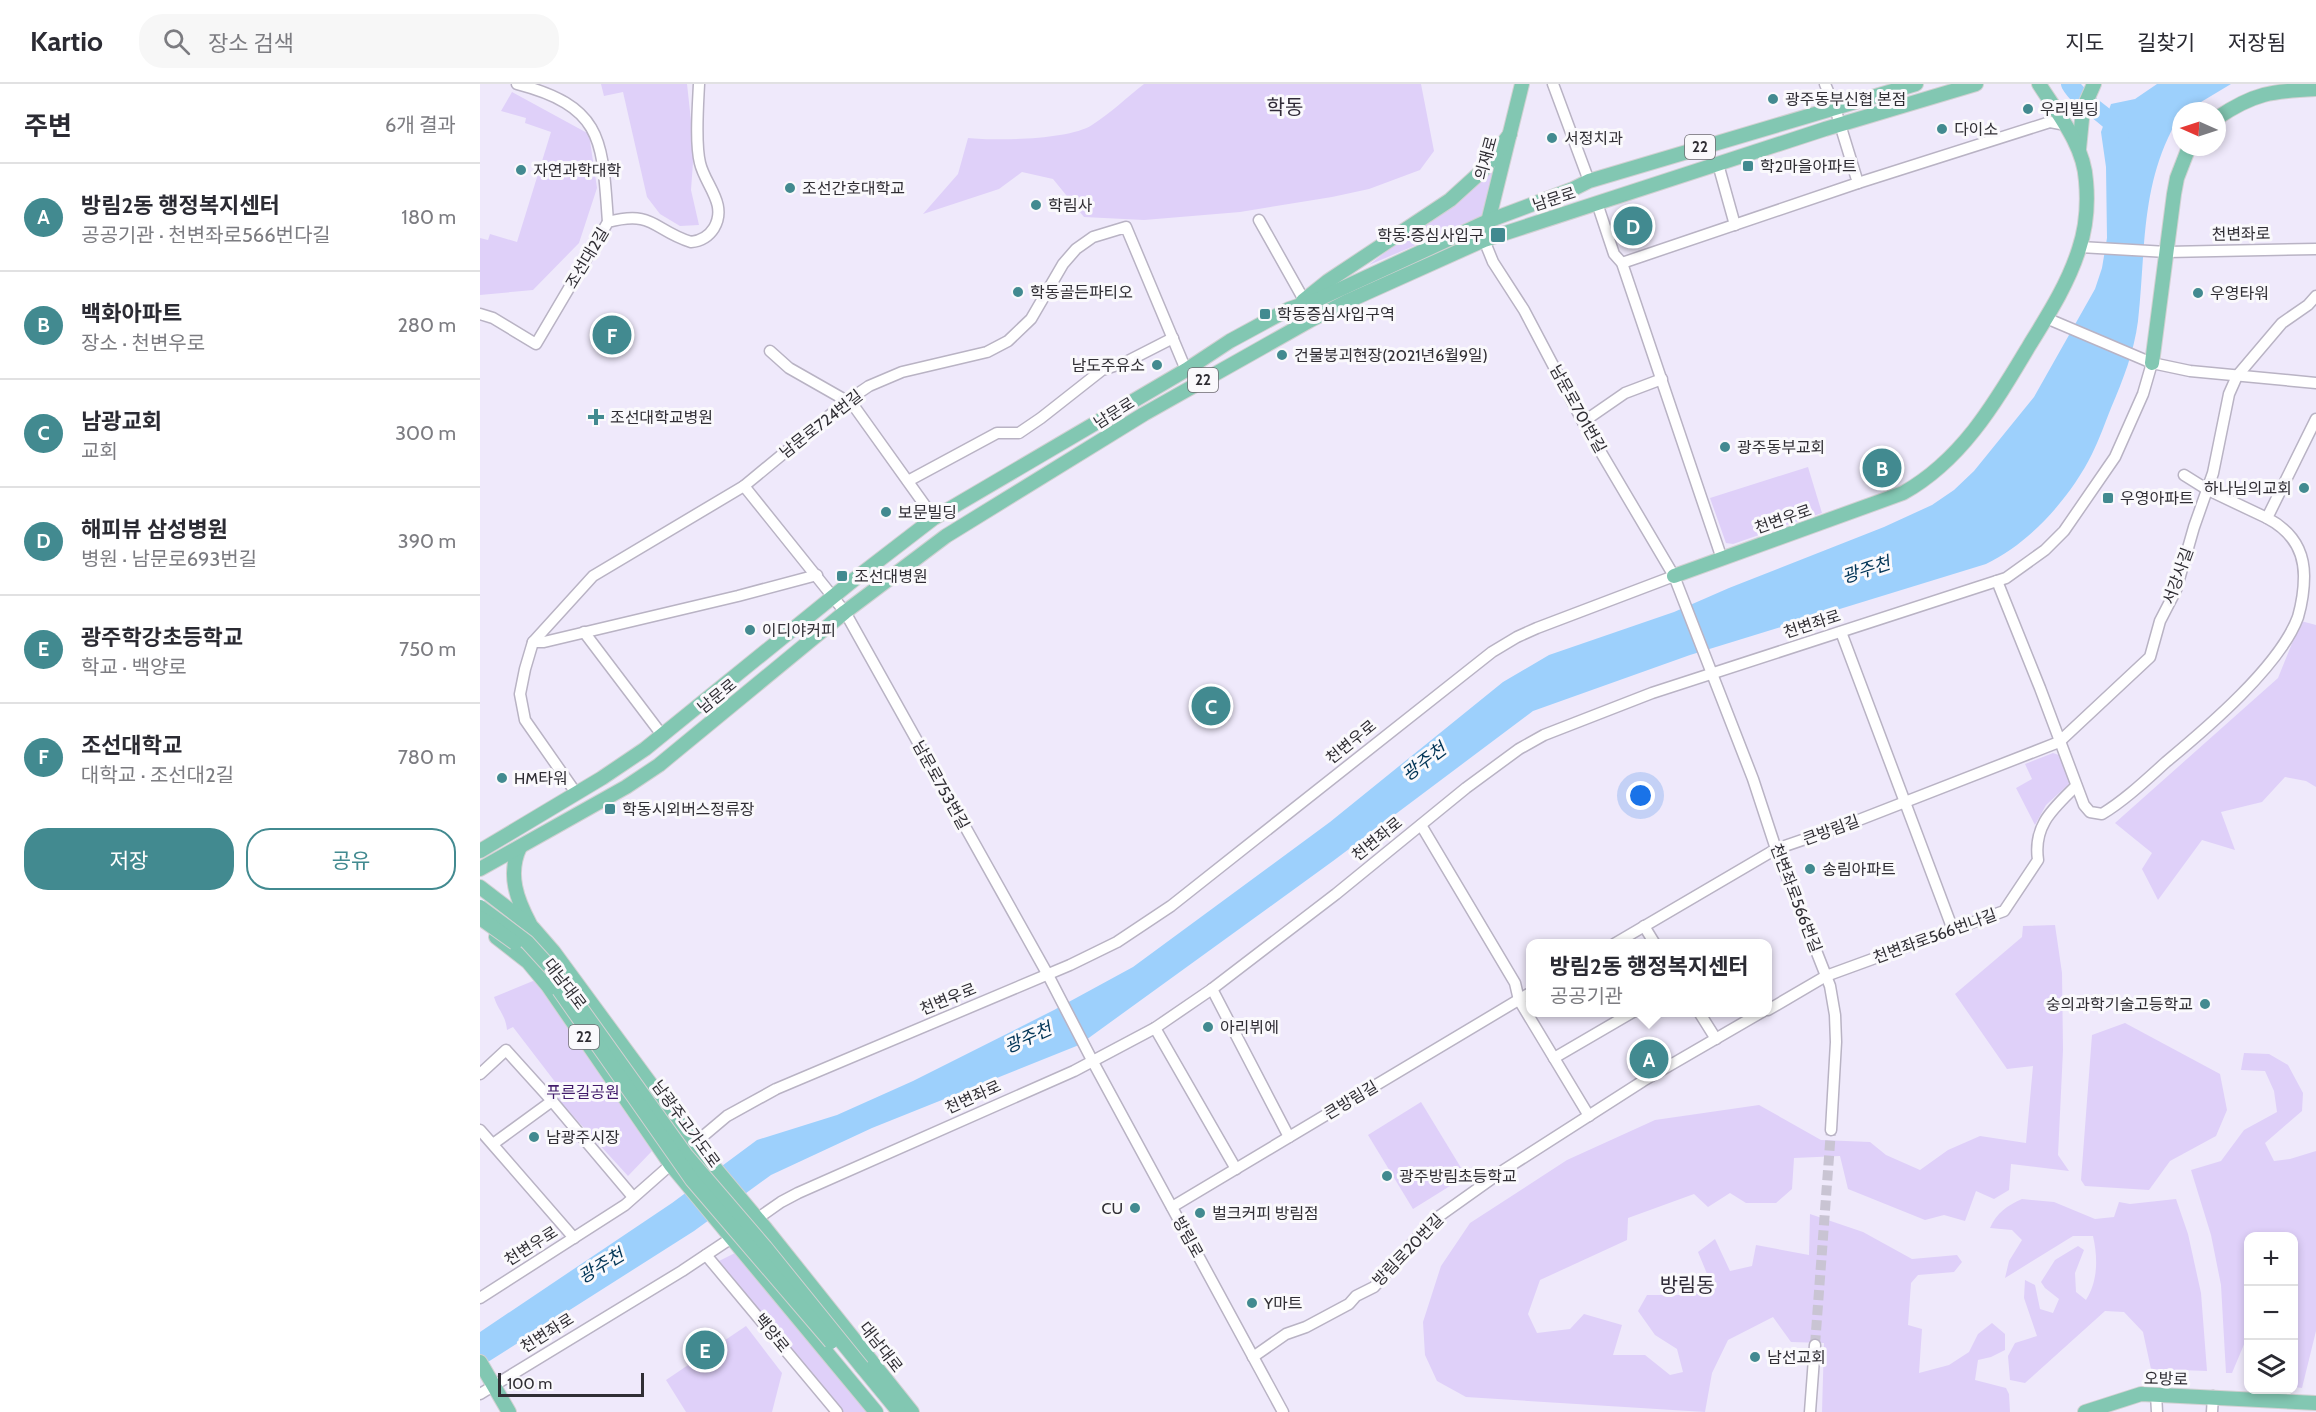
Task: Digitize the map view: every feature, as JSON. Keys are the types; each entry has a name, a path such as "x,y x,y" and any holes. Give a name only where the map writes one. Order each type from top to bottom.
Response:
{"main road":[{"name":"의재로","path":"1484,240 1521,84"},
{"name":"남문로","path":"480,851 645,750 934,518 1183,372 1230,341 1289,309 1319,299 1488,221 1589,181 1916,84"},
{"name":"남문로","path":"480,869 626,787 659,765 845,612 946,536 1171,398 1346,302 1484,240 1840,124 1976,84"},
{"name":"천변우로","path":"1674,576 1887,500 1918,485 1954,454 1976,429 1998,398 2046,318 2069,276 2080,247 2087,200 2086,179 2079,150 2066,125 2039,84"},
{"path":"2079,150 2082,117 2092,87"},
{"path":"2226,112 2246,100 2262,94 2316,89"},
{"path":"1289,309 1450,200 1484,170 1510,134"},
{"name":"천변좌로","path":"2148,361 2160,252 2177,178 2186,156"},
{"path":"1171,398 1168,397 1168,392 1178,384 1183,372"},
{"name":"대남대로","path":"520,847 515,856 513,880 520,905 532,928"},
{"name":"대남대로","path":"480,887 532,928 573,976 694,1143"},
{"name":"남광주고가도로","path":"480,906 527,942 558,976 691,1162 765,1247 858,1369"},
{"name":"남광주고가도로","path":"480,918 526,953 560,991 692,1180 858,1369"},
{"name":"대남대로","path":"480,925 528,962 548,986 671,1165"},
{"name":"22","path":"694,1143 757,1218"},
{"name":"22","path":"671,1165 876,1412"},
{"name":"대남대로","path":"757,1218 912,1412"},
{"path":"480,1362 509,1412"},
{"path":"858,1369 888,1412"},
{"name":"대남대로","path":"858,1369 899,1412"},
{"name":"오방로","path":"2085,1412 2135,1395 2156,1394 2316,1403"}],"street":[{"path":"517,84 554,97 573,107 594,130 603,154 608,222"},
{"name":"조선대2길","path":"480,314 493,318 536,344 608,222 624,218 643,218 691,242 711,232 716,224 719,209 700,162 699,84"},
{"name":"남문로","path":"1553,84 1589,181"},
{"path":"1825,84 1835,108 1858,183"},
{"path":"1622,263 1858,183 2050,122 2066,125"},
{"path":"1718,164 1735,225"},
{"path":"1597,203 1614,254 1622,263 1722,558"},
{"path":"1259,220 1304,300"},
{"name":"남문로724번길","path":"576,793 533,735 525,720 521,707 521,684 534,642 593,576 744,486 847,401 884,378 987,352 1008,341 1030,319 1063,264 1076,249 1093,237 1126,227 1173,338 1183,372"},
{"name":"남문로701번길","path":"1484,240 1493,262 1524,310 1583,422 1674,576 1711,673"},
{"path":"2080,247 2160,252"},
{"name":"천변좌로","path":"2160,252 2316,249"},
{"path":"2237,376 2282,323 2316,296"},
{"path":"2046,318 2148,361 2190,371 2316,383"},
{"path":"908,481 997,433 1019,432 1041,418 1102,370 1126,362 1173,338"},
{"path":"770,351 796,374 847,401 862,416 934,518"},
{"name":"천변좌로","path":"480,1394 706,1255 757,1218 798,1193 1093,1062 1155,1028 1212,989 1336,894 1519,749 1544,735 1624,703 1711,673 2007,578 2045,550 2064,531 2123,441 2143,394 2148,361"},
{"name":"서강사길","path":"2059,742 2150,657 2160,621 2176,590 2194,527 2208,490 2229,394 2237,376"},
{"path":"1583,422 1625,393 1662,379"},
{"path":"2267,518 2316,419"},
{"path":"1997,581 2084,806 2090,812 2102,814 2111,809 2207,727 2245,690 2278,650 2297,619 2303,596 2304,570 2300,551 2290,534 2267,518 2184,476"},
{"name":"남문로753번길","path":"744,486 845,612 1048,975 1093,1062"},
{"path":"534,642 544,642 817,575"},
{"name":"천변우로","path":"480,1298 625,1205 727,1116 776,1089 1048,975 1117,942 1171,906 1460,676 1507,642 1568,615 1674,576"},
{"path":"584,632 662,735"},
{"path":"1841,632 1953,930"},
{"name":"천변좌로566번길","path":"1711,673 1826,976 1835,1015 1836,1062 1831,1131"},
{"name":"큰방림길","path":"1622,939 1776,849 2059,742"},
{"name":"천변좌로566번나길","path":"1772,1007 1826,976 2004,911 2038,861 2036,844 2038,834 2051,811 2076,786"},
{"path":"1421,825 1515,983 1519,1000 1526,1012"},
{"path":"1644,926 1652,939"},
{"path":"1212,989 1289,1137"},
{"name":"큰방림길","path":"1172,1207 1526,996"},
{"path":"1529,1017 1589,1116"},
{"path":"1554,1058 1624,1017"},
{"path":"1702,1017 1716,1039"},
{"name":"방림로20번길","path":"1253,1357 1286,1334 1306,1327 1349,1305 1356,1296 1374,1287 1431,1222 1448,1209 1643,1081 1753,1017"},
{"path":"1155,1028 1236,1169"},
{"path":"480,1074 506,1050 633,1197"},
{"name":"방림로","path":"1093,1062 1284,1412"},
{"path":"493,1144 552,1101"},
{"path":"480,1130 574,1239"},
{"name":"백양로","path":"706,1255 837,1412"},
{"path":"1810,1412 1815,1345"},
{"path":"2156,1394 2157,1412"},
{"path":"2212,1412 2213,1396"}],"green space":[{"path":"601,84 687,84 694,148 691,190 699,225 680,226 660,214 647,197 623,92 604,96"},
{"path":"1144,84 1421,84 1434,151 1420,170 1369,189 1240,212 1144,220 1084,217 1053,179 1022,172 999,189 923,214 958,174 968,138 1032,138 1081,130 1099,120"},
{"path":"512,92 589,134 597,188 579,243 533,290 480,295 480,238 488,240 490,234 517,242 551,132 525,123 526,118 501,111"},
{"path":"1503,151 1482,217 1369,265 1410,233"},
{"path":"1808,467 1822,513 1733,544 1726,543 1710,498"},
{"path":"2301,621 2316,625 2316,787 2306,781 2285,777 2262,802 2221,812 2235,850 2202,840 2158,900 2142,869 2152,853 2115,823 2278,678"},
{"path":"2053,753 2059,755 2070,783 2046,805 2035,825 2016,788 2032,779 2025,764"},
{"path":"2055,925 2062,973 2063,1050 2058,1155 2069,1171 2011,1164 2009,1190 1994,1199 1976,1191 1965,1221 1944,1215 1925,1220 1848,1189 1840,1156 1794,1158 1792,1189 1776,1203 1746,1203 1730,1193 1708,1207 1694,1194 1628,1218 1627,1240 1540,1280 1528,1314 1537,1333 1570,1329 1584,1314 1622,1325 1613,1355 1645,1355 1670,1375 1683,1372 1677,1349 1655,1335 1638,1311 1647,1295 1681,1295 1710,1281 1698,1252 1715,1239 1730,1271 1752,1266 1756,1245 1809,1255 1810,1214 1863,1232 1912,1259 1957,1255 1962,1262 1954,1272 1918,1275 1911,1283 1908,1325 1922,1329 1919,1373 1949,1365 1969,1352 1978,1334 1992,1323 2005,1334 2005,1350 1978,1360 1975,1380 2006,1388 2009,1394 2010,1412 1822,1412 1824,1343 1791,1342 1773,1317 1728,1340 1712,1373 1705,1412 1466,1397 1437,1381 1425,1355 1423,1322 1441,1266 1470,1223 1567,1160 1655,1120 1759,1105 1821,1140 1870,1142 1886,1155 1920,1170 1948,1150 1980,1136 2026,1143 2033,1066 2007,1069 1955,994 2022,937 2023,926"},
{"name":"푸른길공원","path":"533,981 536,982 652,1151 628,1176 554,1095 559,1087 513,1027 507,1030 494,997"},
{"path":"2125,1023 2220,1074 2227,1110 2216,1136 2170,1161 2149,1190 2085,1186 2081,1180 2092,1035"},
{"path":"2244,1053 2269,1054 2288,1065 2303,1093 2302,1111 2265,1143 2274,1161 2316,1151 2316,1331 2302,1388 2298,1388 2298,1232 2244,1232 2244,1344 2232,1373 2226,1373 2221,1285 2211,1235 2191,1170 2221,1161 2244,1130 2277,1112 2274,1091 2265,1071 2241,1070"},
{"path":"1421,1102 1466,1176 1413,1209 1368,1135"},
{"path":"2022,1199 2054,1202 2095,1219 2114,1217 2119,1202 2130,1204 2176,1199 2188,1234 2201,1293 2207,1371 2151,1369 2143,1332 2124,1312 2105,1311 2025,1383 2010,1380 2008,1356 2015,1343 2037,1336 2024,1298 2025,1280 2035,1285 2040,1309 2053,1313 2059,1299 2041,1282 2055,1260 2078,1246 2084,1250 2075,1273 2076,1292 2086,1300 2093,1285 2096,1269 2093,1236 2073,1236 2005,1278 2009,1261 2022,1240 2012,1230 1990,1228 2003,1210"},
{"path":"735,1253 874,1412 837,1412 713,1264"},
{"path":"746,1326 782,1373 772,1412 686,1412 666,1380"}],"water":[{"name":"광주천","path":"2157,84 2231,84 2201,102 2172,102 2172,129 2159,160 2148,205 2138,321 2124,376 2097,443 2083,470 2047,518 2018,544 1986,564 1690,655 1533,711 1333,861 1079,1045 872,1128 771,1175 694,1231 480,1367 480,1332 672,1203 757,1140 837,1115 913,1081 1054,1010 1133,967 1330,822 1503,682 1549,655 1674,612 1884,527 1932,505 1954,490 1974,471 2034,397 2095,289 2102,268 2107,238 2106,167 2101,132 2111,104 2135,99"}],"waterway":[{"path":"2070,84 2082,98 2116,128 2120,135"}],"tunnel":[{"path":"1815,1345 1831,1130"}],"place":[{"name":"광주동부신협 본점","path":"1773,99"},
{"name":"우리빌딩","path":"2028,109"},
{"name":"다이소","path":"1942,129"},
{"name":"서정치과","path":"1552,138"},
{"name":"학2마을아파트","path":"1748,166"},
{"name":"자연과학대학","path":"521,170"},
{"name":"조선간호대학교","path":"790,188"},
{"name":"학림사","path":"1036,205"},
{"name":"해피뷰 삼성병원","path":"1633,226"},
{"name":"학동·증심사입구","path":"1498,235"},
{"name":"학동골든파티오","path":"1018,292"},
{"name":"우영타워","path":"2198,293"},
{"name":"학동증심사입구역","path":"1265,314"},
{"name":"조선대학교","path":"612,335"},
{"name":"건물붕괴현장(2021년6월9일)","path":"1282,355"},
{"name":"남도주유소","path":"1157,365"},
{"name":"조선대학교병원","path":"596,417"},
{"name":"광주동부교회","path":"1725,447"},
{"name":"백화아파트","path":"1882,468"},
{"name":"하나님의교회","path":"2304,488"},
{"name":"우영아파트","path":"2108,498"},
{"name":"보문빌딩","path":"886,512"},
{"name":"조선대병원","path":"842,576"},
{"name":"이디야커피","path":"750,630"},
{"name":"남광교회","path":"1211,706"},
{"name":"HM타워","path":"502,778"},
{"name":"학동시외버스정류장","path":"610,809"},
{"name":"송림아파트","path":"1810,869"},
{"name":"숭의과학기술고등학교","path":"2205,1004"},
{"name":"아리뷔에","path":"1208,1027"},
{"name":"방림2동 행정복지센터","path":"1649,1059"},
{"name":"남광주시장","path":"534,1137"},
{"name":"광주방림초등학교","path":"1387,1176"},
{"name":"CU","path":"1135,1208"},
{"name":"벌크커피 방림점","path":"1200,1213"},
{"name":"Y마트","path":"1252,1303"},
{"name":"광주학강초등학교","path":"705,1350"},
{"name":"남선교회","path":"1755,1357"}],"district":[{"name":"학동","path":"1285,107"},
{"name":"방림동","path":"1687,1285"}]}
